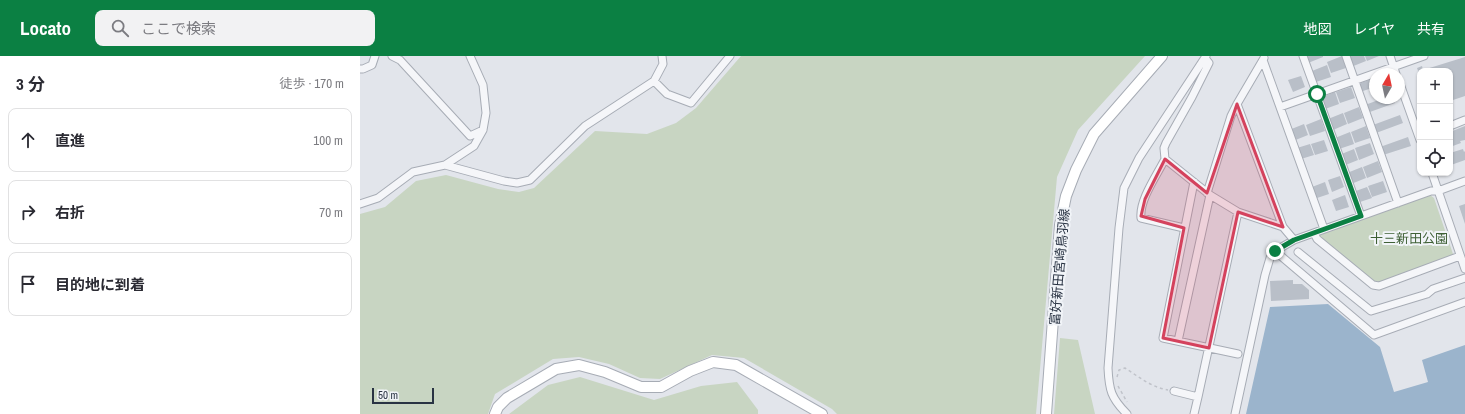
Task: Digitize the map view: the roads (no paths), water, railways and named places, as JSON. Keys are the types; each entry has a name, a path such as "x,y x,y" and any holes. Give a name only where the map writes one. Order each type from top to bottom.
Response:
{"main road":[{"name":"富好新田宮崎鳥羽線","path":"1046,414 1060,225 1066,196 1076,170 1094,134 1162,56"},
{"path":"495,414 498,407 507,398 556,369 579,364 606,372 641,387 661,387 690,371 713,362 736,365 822,414"}],"street":[{"path":"360,68 363,69 372,65 375,56"},
{"path":"392,56 400,60 470,136 483,130"},
{"path":"360,204 378,198 413,172 445,165 474,146 483,130 486,113 483,85 470,56"},
{"path":"445,165 504,181 517,183 530,180 585,126 654,81 663,64 662,56"},
{"path":"654,81 667,94 691,103 730,56"},
{"path":"1303,56 1361,216"},
{"path":"1346,56 1398,203"},
{"path":"1390,56 1394,68"},
{"path":"1399,68 1424,56"},
{"path":"1128,414 1120,407 1109,388 1108,368 1119,228 1124,188 1139,158 1206,57 1209,63 1192,97 1166,142 1164,148 1165,159 1144,199 1142,207 1141,218 1184,228"},
{"path":"1178,341 1209,194 1231,116 1264,58"},
{"path":"1264,58 1324,229"},
{"path":"1280,107 1369,77"},
{"path":"1405,98 1417,130"},
{"path":"1237,104 1282,228"},
{"path":"1453,125 1465,120"},
{"path":"1165,159 1209,194 1238,212 1282,228 1294,240"},
{"path":"1433,176 1465,269"},
{"path":"1194,182 1163,338 1238,354"},
{"path":"1235,414 1265,275 1270,258 1275,251 1294,240 1324,229 1432,191 1438,191 1465,182"},
{"path":"1194,414 1238,212"},
{"path":"1314,233 1317,239 1373,285 1379,286 1460,256"},
{"path":"1275,251 1374,335 1465,302"},
{"path":"1298,252 1371,311 1427,294 1433,289 1465,278"},
{"path":"1174,392 1198,397"}],"water":[{"path":"1328,304 1380,347 1394,392 1428,382 1422,360 1465,345 1465,414 1246,414 1270,307"}],"park label":[{"name":"十三新田公園","path":"1409,238"}]}
